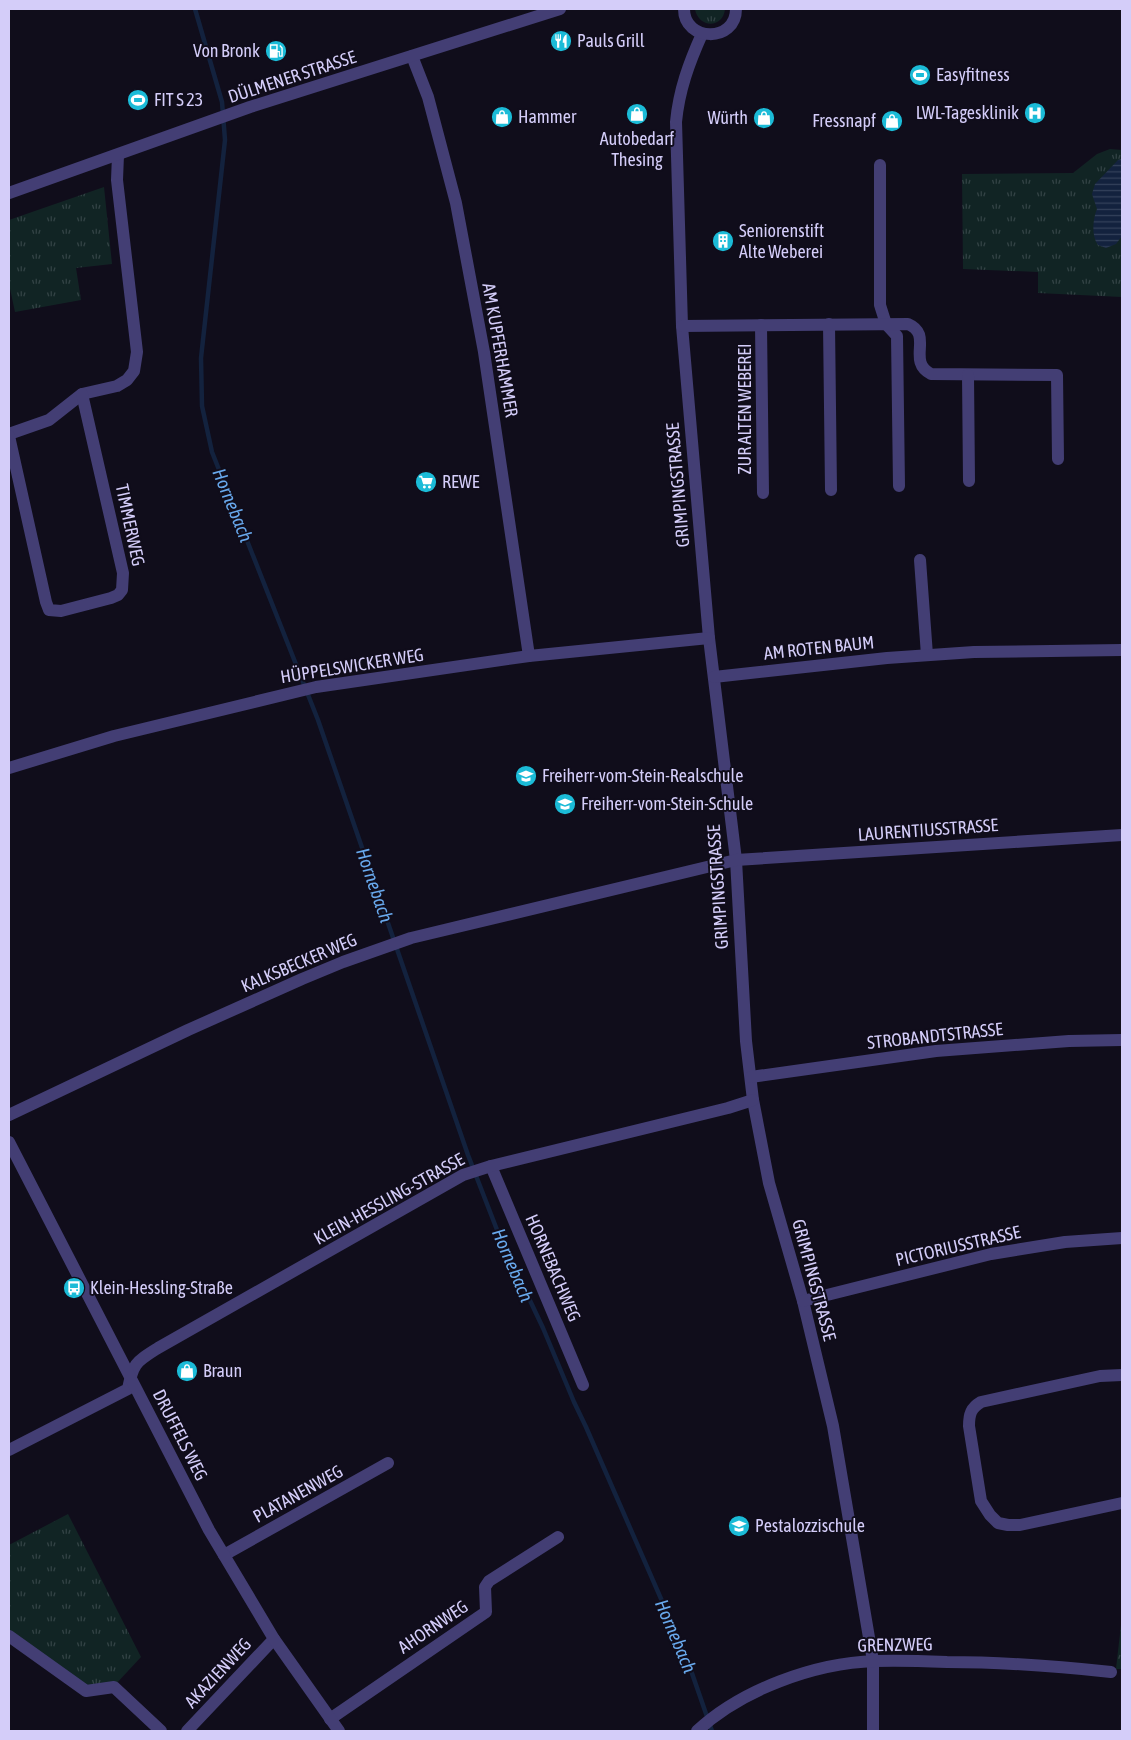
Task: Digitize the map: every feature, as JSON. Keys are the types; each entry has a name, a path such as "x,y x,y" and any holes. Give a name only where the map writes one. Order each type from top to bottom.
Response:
{"street":[{"name":"DÜLMENER STRASSE","path":"9,193 234,113 560,9"},
{"path":"684,9 687,21 694,29 702,34 711,35 728,29 733,22 736,9"},
{"name":"GRIMPINGSTRASSE","path":"702,34 684,79 679,96 676,122 682,326 709,638 736,860 746,1041 752,1076 753,1100 769,1183 803,1301 833,1426 873,1661 874,1731"},
{"name":"AM KUPFERHAMMER","path":"412,56 428,97 456,203 484,352 529,656"},
{"name":"TIMMERWEG","path":"82,394 123,573 122,590 118,595 111,598 61,611 49,610 9,435 49,420 82,394 117,386 127,380 134,372 137,352 117,180 118,155"},
{"path":"880,165 880,305 886,324 897,336 899,486"},
{"path":"829,324 832,490"},
{"name":"ZUR ALTEN WEBEREI","path":"682,326 908,324 915,327 920,333 921,366 924,371 931,374 1057,374 1058,459"},
{"name":"ZUR ALTEN WEBEREI","path":"762,325 763,493"},
{"path":"968,375 969,481"},
{"path":"920,560 927,655"},
{"name":"HÜPPELSWICKER WEG","path":"9,768 114,736 316,687 529,656 709,638"},
{"name":"AM ROTEN BAUM","path":"714,677 927,655 974,652 1122,650"},
{"name":"LAURENTIUSSTRASSE","path":"736,860 1122,834"},
{"name":"KALKSBECKER WEG","path":"9,1114 302,979 385,946 411,938 736,860"},
{"name":"STROBANDTSTRASSE","path":"752,1076 936,1051 1077,1041 1122,1040"},
{"name":"KLEIN-HESSLING-STRASSE","path":"9,1450 128,1389 130,1376 137,1361 158,1348 463,1175 490,1166 728,1108 753,1100"},
{"name":"DRUFFELS WEG","path":"9,1142 209,1530 274,1639 340,1731"},
{"name":"HORNEBACHWEG","path":"490,1166 583,1385"},
{"name":"PICTORIUSSTRASSE","path":"803,1301 991,1254 1065,1242 1122,1238"},
{"path":"1122,1375 1100,1376 981,1402 971,1410 969,1415 969,1426 981,1501 998,1523 1020,1525 1122,1503"},
{"name":"PLATANENWEG","path":"224,1555 388,1463"},
{"name":"AHORNWEG","path":"330,1719 486,1612 484,1587 488,1581 558,1537"},
{"path":"9,1636 86,1691 114,1687 161,1731"},
{"name":"AKAZIENWEG","path":"187,1731 274,1639"},
{"name":"GRENZWEG","path":"698,1731 723,1710 778,1682 809,1672 844,1665 873,1661 996,1662 1111,1672"}],"green space":[{"path":"695,9 725,9 720,20 710,24 701,20"},
{"path":"1110,149 1122,150 1122,297 1038,293 1038,272 963,269 962,174 1073,173 1097,154"},
{"path":"104,187 112,264 76,268 81,300 15,312 9,284 9,220"},
{"path":"68,1514 141,1657 114,1686 86,1689 9,1634 9,1545"},
{"path":"1122,1616 1122,1669 1116,1669"}],"water":[{"path":"1122,159 1122,236 1116,244 1106,248 1098,245 1094,237 1094,217 1097,209 1092,194 1095,184 1118,160"}],"waterway":[{"name":"Hornebach","path":"195,9 222,102 225,140 201,358 202,406 212,452 318,720 468,1155 499,1235 543,1328 686,1656 712,1731"}],"place":[{"name":"Pauls Grill","path":"561,41"},
{"name":"Von Bronk","path":"276,51"},
{"name":"Easyfitness","path":"920,75"},
{"name":"FIT S 23","path":"138,100"},
{"name":"LWL-Tagesklinik","path":"1035,113"},
{"name":"Autobedarf Thesing","path":"637,114"},
{"name":"Hammer","path":"502,117"},
{"name":"Würth","path":"764,118"},
{"name":"Fressnapf","path":"892,121"},
{"name":"Seniorenstift Alte Weberei","path":"723,241"},
{"name":"REWE","path":"426,482"},
{"name":"Freiherr-vom-Stein-Realschule","path":"526,776"},
{"name":"Freiherr-vom-Stein-Schule","path":"565,804"},
{"name":"Klein-Hessling-Straße","path":"74,1288"},
{"name":"Braun","path":"187,1371"},
{"name":"Pestalozzischule","path":"739,1526"}]}
